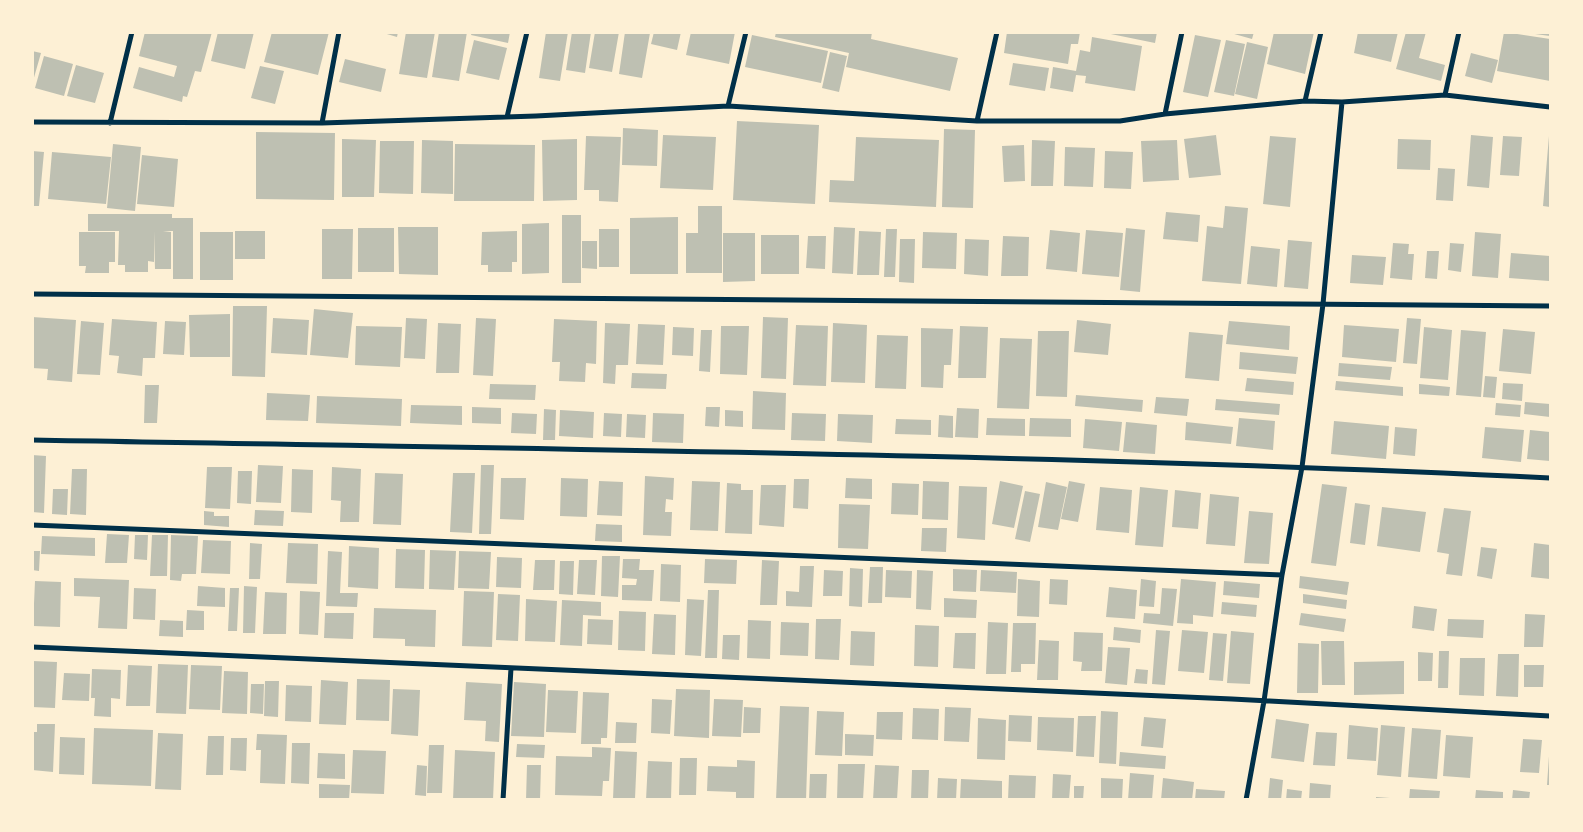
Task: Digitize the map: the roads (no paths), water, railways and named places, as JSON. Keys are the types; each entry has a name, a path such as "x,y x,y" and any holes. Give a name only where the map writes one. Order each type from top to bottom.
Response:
{"street":[{"path":"110,123 132,32"},
{"path":"322,123 339,32"},
{"path":"506,117 527,32"},
{"path":"728,106 746,32"},
{"path":"976,121 996,32"},
{"path":"1165,114 1182,32"},
{"path":"1306,101 1321,32"},
{"path":"1446,95 1459,32"},
{"path":"32,122 322,123 506,117 728,106 976,121 1120,121 1165,114 1306,101 1342,102 1446,95 1550,107"},
{"path":"1246,800 1264,701 1282,575 1302,467 1323,304 1342,102"},
{"path":"32,294 1550,306"},
{"path":"32,440 645,451 1302,467 1550,478"},
{"path":"32,525 1282,575"},
{"path":"32,647 1264,701 1550,716"},
{"path":"503,800 511,668"}]}
